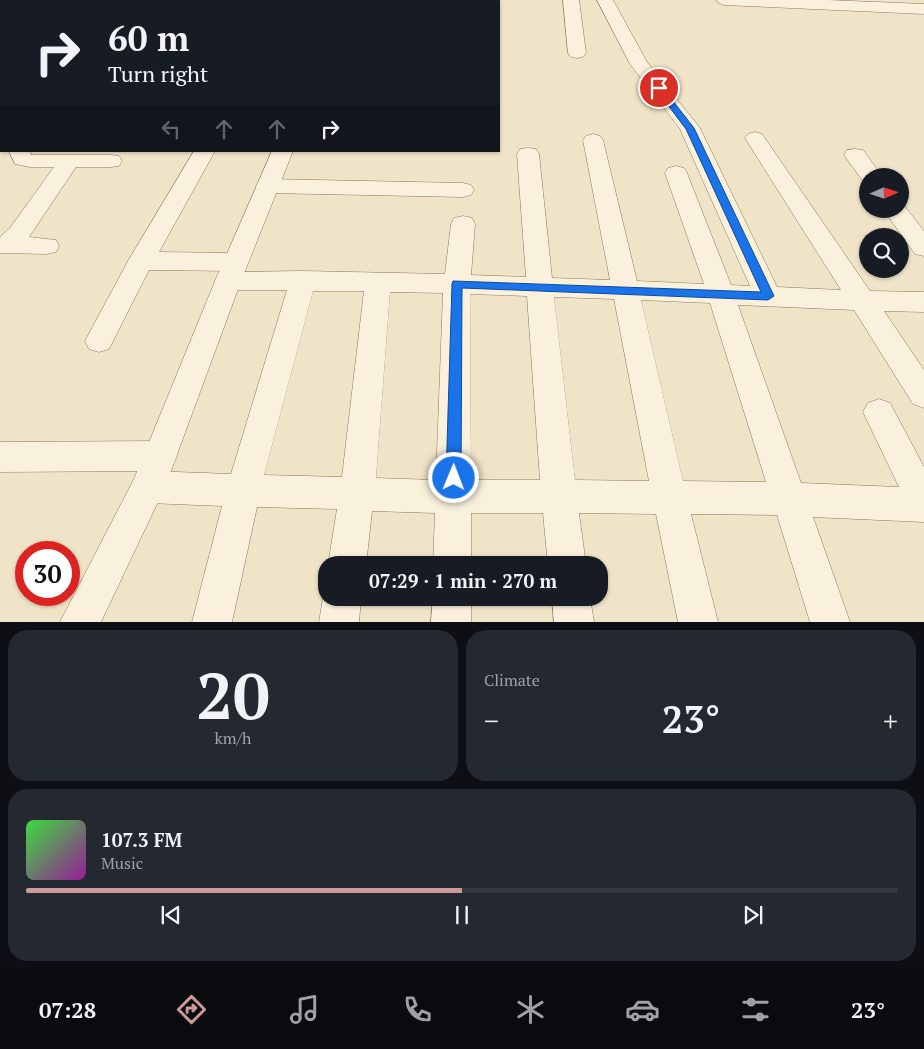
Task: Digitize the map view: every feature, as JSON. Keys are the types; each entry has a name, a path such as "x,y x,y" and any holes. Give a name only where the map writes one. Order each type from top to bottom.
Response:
{"street":[{"path":"571,0 577,53"},
{"path":"605,0 639,64 690,128 768,296"},
{"path":"724,0 895,4 924,9"},
{"path":"755,138 924,395"},
{"path":"593,140 626,290 668,498 698,622"},
{"path":"19,152 23,160 30,161 111,161"},
{"path":"99,341 141,261 204,152"},
{"path":"80,622 148,487 232,271 283,152"},
{"path":"528,154 566,556"},
{"path":"855,155 865,168"},
{"path":"3,245 19,234 70,161"},
{"path":"676,173 721,294 830,622"},
{"path":"268,186 463,190"},
{"path":"902,218 924,248"},
{"path":"452,556 457,284 463,224"},
{"path":"3,245 47,246"},
{"path":"141,261 303,280 626,290 862,302 924,302"},
{"path":"212,622 243,490 303,280"},
{"path":"348,556 357,495 378,281"},
{"path":"148,487 453,497 789,498 924,503 880,412"},
{"path":"0,457 160,456"},
{"path":"339,622 341,606"},
{"path":"451,622 452,606"},
{"path":"572,606 574,622"}],"route":[{"path":"454,478 457,284 768,296 690,128 659,88"}]}
